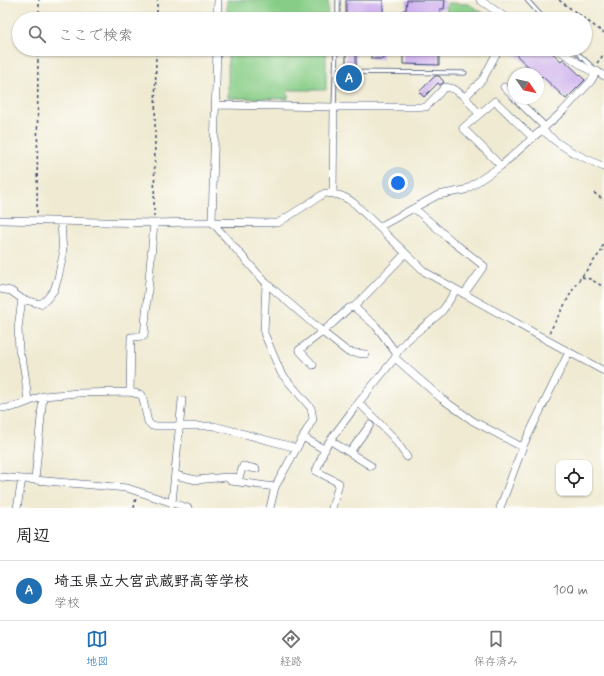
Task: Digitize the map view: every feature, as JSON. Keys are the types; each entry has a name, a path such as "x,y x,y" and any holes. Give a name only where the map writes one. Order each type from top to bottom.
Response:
{"street":[{"path":"218,0 218,12"},
{"path":"480,0 498,12"},
{"path":"217,56 212,222 266,283 322,332 348,352 365,354"},
{"path":"465,97 483,80 495,56"},
{"path":"379,227 438,195 465,190 501,166 544,129 599,73 569,56"},
{"path":"215,105 334,107 426,106 445,87 454,88 465,97 479,114"},
{"path":"504,87 508,91"},
{"path":"501,166 463,128 495,101 533,138"},
{"path":"521,104 558,143 572,152 604,167"},
{"path":"334,107 334,194"},
{"path":"0,220 154,223 278,223 325,193 334,194 347,198 425,272 604,371"},
{"path":"414,208 453,242 484,266 464,294"},
{"path":"0,289 11,291 22,300 40,304 46,300 54,290 63,254 61,221"},
{"path":"130,392 131,337 144,336 154,223"},
{"path":"313,365 299,350 349,308 354,307 405,254"},
{"path":"266,283 264,333 281,373 311,408 313,419 275,487 270,508"},
{"path":"332,508 339,483 316,472 325,450 406,342 443,311 456,290"},
{"path":"22,300 18,336 19,352 23,363 28,402"},
{"path":"354,307 376,326 396,355 442,399 473,421 522,448"},
{"path":"500,508 522,448 569,352"},
{"path":"0,408 13,407 43,396 80,393 130,392 142,395 148,422 152,426 214,426 297,448"},
{"path":"35,480 43,396"},
{"path":"172,503 182,400"},
{"path":"359,403 393,436 407,457"},
{"path":"350,452 370,425"},
{"path":"303,437 325,450"},
{"path":"331,440 371,466"},
{"path":"175,475 196,480 227,477 239,478 243,466 256,469"},
{"path":"0,477 127,488 188,508"},
{"path":"227,477 231,482 275,487"},
{"path":"17,508 22,479"}],"lane":[{"path":"338,0 338,12"},
{"path":"527,0 538,12"},
{"path":"334,107 336,56"},
{"path":"581,56 599,73"},
{"path":"336,72 465,73"}],"path":[{"path":"39,0 39,12"},
{"path":"157,0 157,12"},
{"path":"559,0 575,12"},
{"path":"592,24 604,33"},
{"path":"599,73 604,54"},
{"path":"37,220 38,56"},
{"path":"154,223 156,56"},
{"path":"594,193 604,200"},
{"path":"545,339 576,284 603,250 602,247 604,245"},
{"path":"582,277 590,279 604,287"},
{"path":"134,508 137,492"}],"green space":[{"path":"227,0 328,0 327,12 227,12"},
{"path":"447,3 468,4 482,12 446,12"},
{"path":"228,56 326,56 326,90 288,90 288,99 228,98"}],"building":[{"path":"346,0 383,0 383,12 346,12"},
{"path":"407,0 445,0 444,9 440,9 440,12 403,12 403,10 406,10"},
{"path":"346,56 356,56 356,65 346,65"},
{"path":"371,56 383,56 383,59 371,59"},
{"path":"403,56 439,56 439,65 403,64"},
{"path":"517,56 556,56 561,61 563,59 585,80 566,99 544,78 544,68 530,68"},
{"path":"435,76 439,76 444,82 440,85 438,83 424,97 419,92"}],"place":[{"name":"埼玉県立大宮武蔵野高等学校","path":"349,78"}]}
